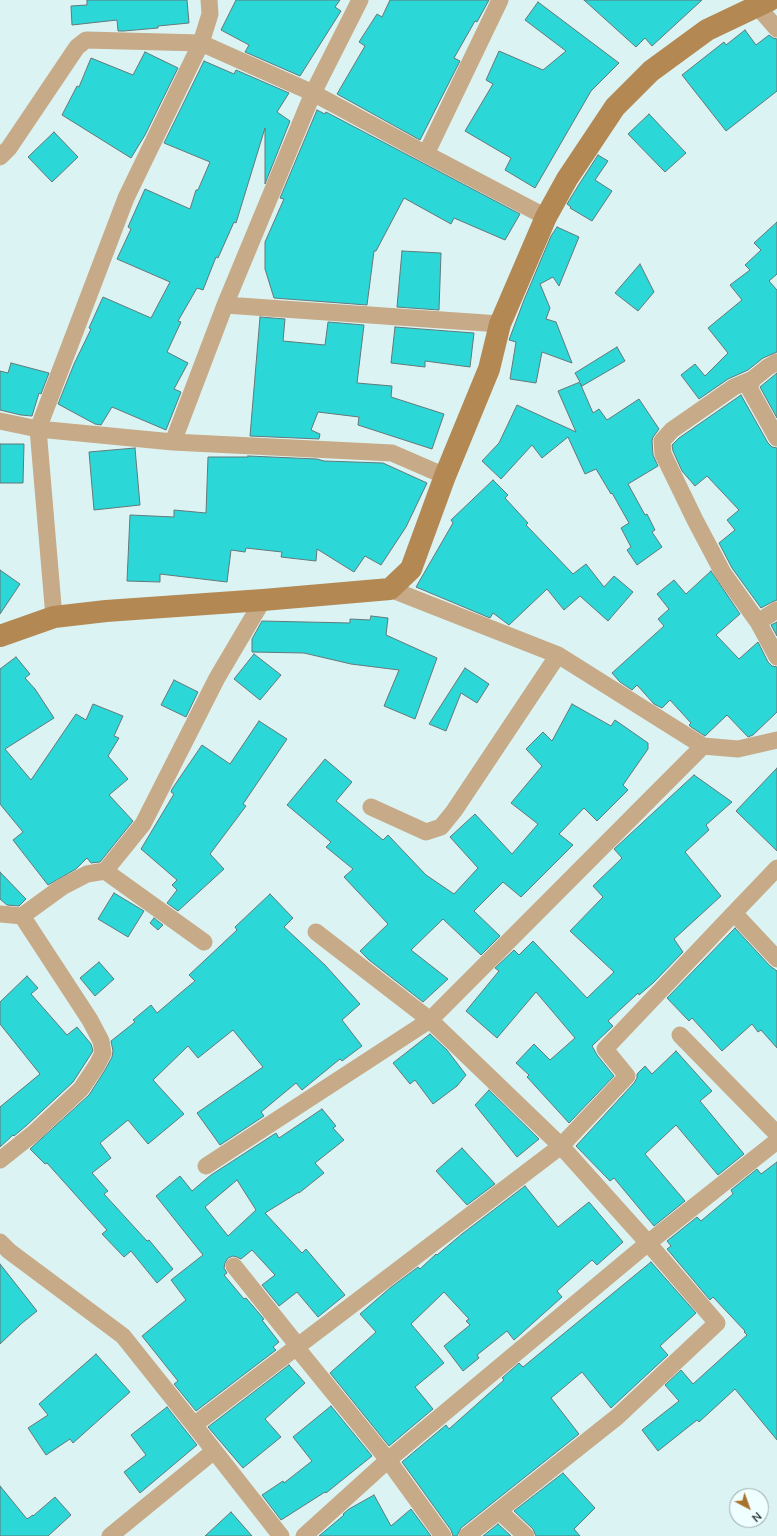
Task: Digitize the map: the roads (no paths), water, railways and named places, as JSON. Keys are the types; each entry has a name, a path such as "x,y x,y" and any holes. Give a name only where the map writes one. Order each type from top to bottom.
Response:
{"street":[{"path":"54,617 38,429 126,198 201,43 210,14 209,0"},
{"path":"173,442 225,304 313,93 360,0"},
{"path":"426,154 500,0"},
{"path":"390,589 411,569 445,476 489,369 500,324 546,217 567,179 615,107 651,71 707,30 763,3 777,29"},
{"path":"0,157 9,148 77,47 86,40 201,43 313,93 546,217"},
{"path":"225,304 500,324"},
{"path":"777,362 753,379 734,387 700,409 672,430 662,441 663,454 719,566 758,622 777,657"},
{"path":"753,379 749,388 777,438"},
{"path":"0,421 38,429 173,442 392,453 445,476"},
{"path":"0,636 54,617 106,611 390,589 558,655 703,746 738,749 777,740"},
{"path":"0,914 22,916 62,887 88,874 106,871 143,824 217,678 263,600"},
{"path":"758,622 777,610"},
{"path":"370,807 426,832 441,827 454,811 558,655"},
{"path":"206,1166 270,1126 430,1020 703,746"},
{"path":"194,1424 561,1146 627,1076 606,1049 777,868"},
{"path":"106,871 204,942"},
{"path":"734,913 777,959"},
{"path":"0,1160 34,1133 81,1089 103,1053 101,1041 90,1020 22,916"},
{"path":"316,932 430,1020 561,1146 648,1242 717,1323 617,1417 467,1536"},
{"path":"680,1035 777,1134"},
{"path":"304,1536 388,1460 648,1242 777,1141"},
{"path":"0,1242 9,1251 123,1336 281,1536"},
{"path":"234,1266 298,1346 296,1347 388,1460 443,1536"},
{"path":"110,1536 214,1451"},
{"path":"499,1511 526,1536"}]}
